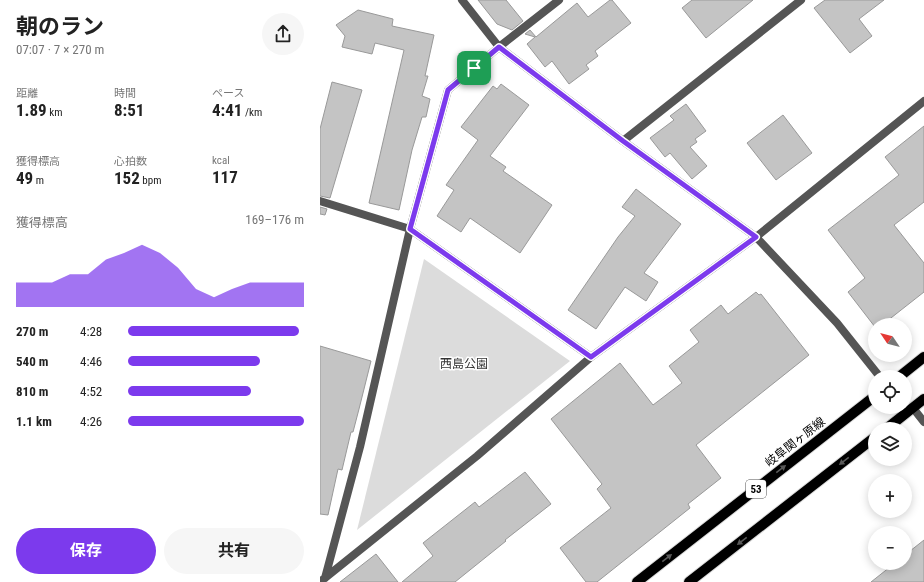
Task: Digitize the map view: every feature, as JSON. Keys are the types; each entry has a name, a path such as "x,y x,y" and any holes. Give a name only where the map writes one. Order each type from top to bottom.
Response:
{"main road":[{"path":"908,370 924,357"},
{"path":"895,422 924,399"},
{"name":"岐阜関ヶ原線","path":"636,582 868,401"},
{"path":"689,582 868,442"}],"street":[{"path":"462,0 499,47 623,141 756,237 837,323 874,370"},
{"path":"323,580 360,447 410,229 448,90 499,47 559,0"},
{"path":"623,141 801,0"},
{"path":"323,580 477,456 591,357 756,237 924,101"},
{"path":"320,201 410,229 591,357"},
{"path":"913,408 924,422"}],"green space":[{"name":"西島公園","path":"424,259 570,361 357,530"}],"building":[{"path":"478,0 506,0 523,21 512,30 497,24"},
{"path":"612,0 631,23 595,51 598,56 586,65 589,69 569,84 552,61 545,67 527,44 535,37 525,34 530,30 536,37 577,3 588,17"},
{"path":"692,0 753,0 706,38 682,8"},
{"path":"825,0 884,0 859,19 872,36 850,53 814,8"},
{"path":"358,10 393,19 392,26 434,35 425,76 428,76 422,96 430,99 426,117 422,117 412,150 399,210 369,203 404,50 375,43 372,54 342,47 345,36 336,25"},
{"path":"332,82 362,90 330,198 320,196 320,129"},
{"path":"501,84 529,105 490,156 506,167 503,171 552,205 520,253 470,218 461,232 437,216 454,190 446,185 478,140 461,127 493,86 497,89"},
{"path":"686,104 706,131 695,139 697,142 690,147 707,166 692,179 670,153 665,157 650,138 674,120 670,116"},
{"path":"783,115 812,153 776,180 747,143"},
{"path":"924,126 924,202 894,225 924,263 924,292 891,318 868,318 848,292 865,278 828,230 899,175 885,157"},
{"path":"636,189 681,224 644,273 658,282 646,301 625,287 596,329 568,310 618,237 635,216 622,207"},
{"path":"320,207 327,209 325,215 320,214"},
{"path":"756,292 759,295 761,294 809,355 696,445 721,478 688,504 690,508 597,582 586,582 560,548 611,508 597,489 602,484 551,419 620,363 653,405 682,383 669,366 699,342 690,330 721,305 728,314"},
{"path":"320,346 371,361 342,470 338,469 328,515 320,514"},
{"path":"525,472 551,504 455,582 402,582 433,556 423,543 475,502 479,507"},
{"path":"924,540 924,582 871,582 886,570 912,570 912,549"},
{"path":"376,554 398,582 340,582"}],"route":[{"path":"499,47 623,141 756,237 591,357 410,229 448,90 474,68 499,47"}]}
